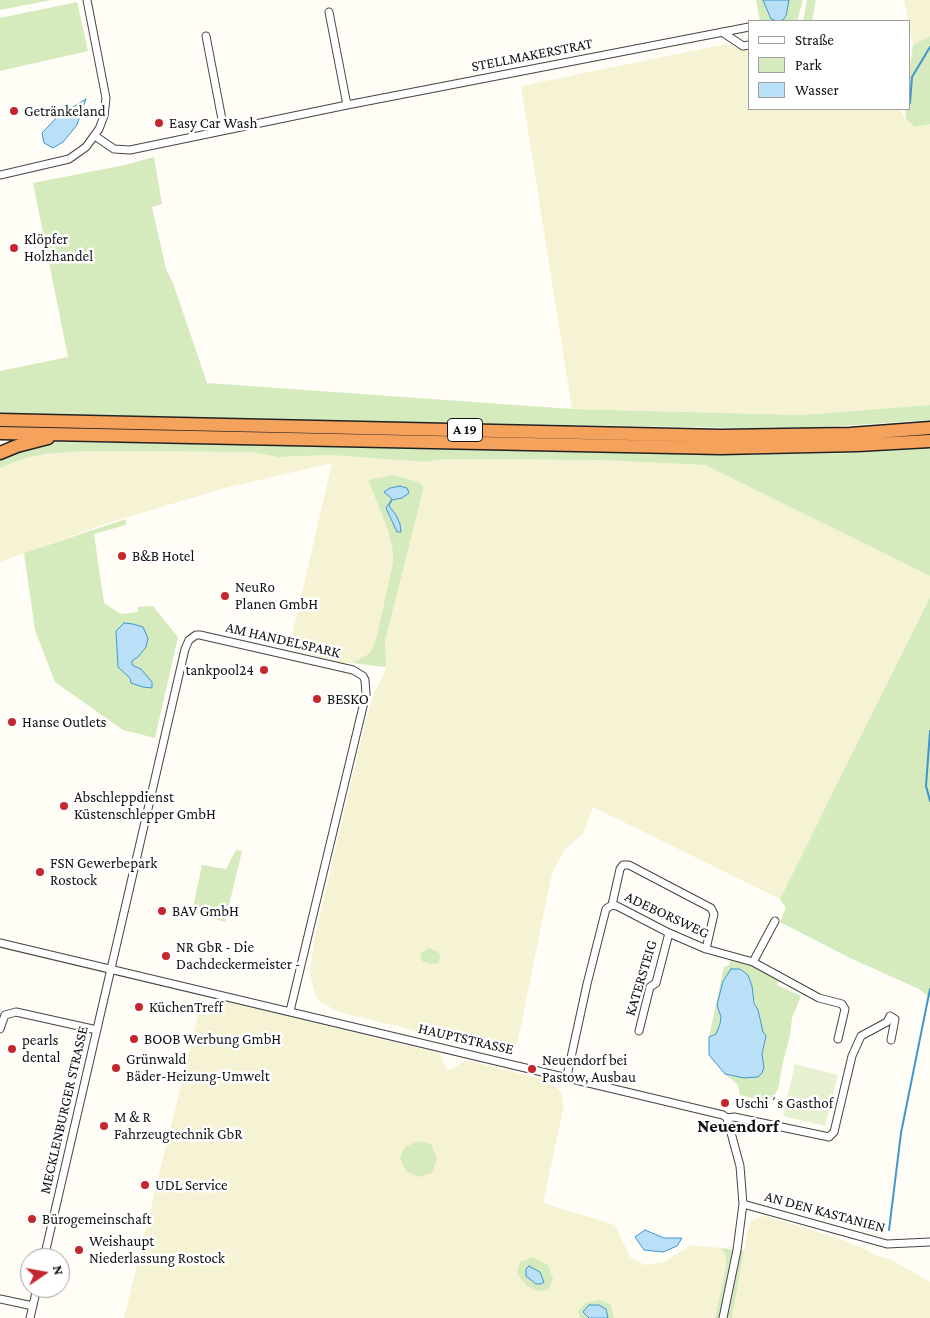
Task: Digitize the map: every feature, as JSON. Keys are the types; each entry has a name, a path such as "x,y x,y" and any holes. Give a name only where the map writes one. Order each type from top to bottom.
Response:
{"highway":[{"name":"A 19","path":"0,420 721,436 850,434 930,428"},
{"name":"A 19","path":"0,432 721,448 858,445 930,440"},
{"path":"0,453 62,434"}],"street":[{"path":"0,175 69,159 86,146 95,136 104,116 106,98 87,0"},
{"path":"329,12 347,106"},
{"name":"STELLMAKERSTRAT","path":"95,136 114,148 130,150 748,27"},
{"path":"722,32 743,46 748,45"},
{"path":"206,36 224,130"},
{"name":"AM HANDELSPARK","path":"112,968 189,640 200,635 353,670 363,676 366,694 290,1011"},
{"path":"612,905 620,869 623,865 629,865 711,908 714,914 706,949"},
{"name":"ADEBORSWEG","path":"567,1076 606,909 612,905 669,934 706,949 753,962 819,998 842,1004 845,1009 838,1039"},
{"path":"753,962 775,920"},
{"name":"KATERSTEIG","path":"639,1031 650,987 656,982 669,934"},
{"name":"HAUPTSTRASSE","path":"0,942 567,1076 718,1113 727,1118 734,1117 829,1137 834,1132 852,1056 861,1036 887,1022 890,1016 895,1019 891,1040"},
{"name":"MECKLENBURGER STRASSE","path":"46,1248 112,968"},
{"path":"0,1029 5,1015 16,1012 97,1030"},
{"path":"723,1318 743,1204 740,1166 727,1118"},
{"name":"AN DEN KASTANIEN","path":"743,1204 887,1244 930,1242"},
{"path":"30,1318 34,1298"},
{"path":"0,1299 32,1306"}],"shaded area":[{"path":"904,0 930,0 930,36 913,45 910,20 908,20"},
{"path":"726,44 743,50 748,49 748,110 900,110 915,127 930,124 930,405 801,415 572,409 521,86"},
{"path":"86,451 250,452 278,457 330,455 425,462 446,459 597,460 705,465 930,576 930,597 780,899 593,807 583,834 565,849 552,873 518,1040 512,1051 506,1053 339,1012 320,1002 315,995 310,974 314,940 363,732 373,695 385,672 385,641 424,487 419,482 393,475 368,480 388,530 393,563 376,639 370,653 353,663 340,663 301,652 294,648 292,636 332,463 225,488 108,523 0,562 0,468 25,458"},
{"path":"226,1002 439,1053 445,1068 448,1070 466,1060 546,1080 554,1085 561,1092 564,1105 543,1203 615,1225 630,1257 645,1265 664,1262 691,1245 721,1248 726,1256 726,1266 715,1318 124,1318 201,1003 217,1008"},
{"path":"761,1216 837,1238 865,1249 876,1256 892,1260 930,1282 930,1318 732,1318 748,1229 751,1222"}],"green space":[{"path":"0,0 51,0 0,10"},
{"path":"756,0 803,0 797,20 760,20"},
{"path":"807,0 816,0 812,20 803,20"},
{"path":"77,2 88,51 0,71 0,18"},
{"path":"930,36 930,124 915,127 906,119 905,110 910,110 910,66 913,45"},
{"path":"154,157 162,204 152,207 166,269 173,283 207,383 572,409 801,415 930,405 930,420 796,429 0,413 0,371 68,357 33,183 125,165"},
{"path":"58,442 746,455 854,453 930,448 930,576 705,465 597,460 446,459 425,462 330,455 278,457 250,452 86,451 25,458 0,468 0,455 40,444"},
{"path":"393,475 419,482 424,487 385,641 386,666 384,667 353,663 370,653 376,639 393,563 388,530 368,480"},
{"path":"126,519 126,525 94,534 104,603 121,614 138,612 138,607 153,606 178,637 155,738 123,730 55,682 35,630 24,553","holes":["133,624 143,628 147,638 138,657 132,661 132,665 141,669 152,682 152,687 131,683 131,678 118,667 116,631"]},
{"path":"930,597 930,998 919,989 850,958 780,922 786,908 780,899"},
{"path":"236,850 242,851 225,922 192,912 202,865 226,869"},
{"path":"429,948 437,951 441,956 438,963 430,964 422,961 420,953"},
{"path":"731,959 752,965 780,979 777,985 801,996 792,1018 790,1036 778,1089 770,1103 740,1095 738,1085 725,1074 736,1077 763,1060 762,1054 766,1036 763,1032 753,998 752,986 718,1009 721,1017 719,1031 709,1037 724,967 729,965"},
{"path":"795,1064 838,1075 825,1126 783,1116"},
{"path":"418,1141 431,1144 437,1159 432,1173 419,1177 406,1171 400,1158 405,1147"},
{"path":"721,1248 744,1251 732,1318 715,1318 726,1266 726,1256"},
{"path":"533,1257 548,1265 553,1279 548,1290 539,1291 527,1286 517,1273 520,1262"},
{"path":"600,1300 611,1305 614,1318 580,1318 578,1312 585,1303"}],"water":[{"path":"763,0 789,0 786,16 783,20 771,19"},
{"path":"86,99 77,125 63,142 53,148 44,143 42,133 58,116"},
{"path":"400,486 407,488 409,493 402,498 392,500 389,506 400,524 401,532 397,532 386,508 392,499 384,492 390,488"},
{"path":"124,623 143,627 148,638 146,647 132,661 132,665 141,669 152,682 152,688 131,683 130,678 118,667 116,631"},
{"path":"731,969 740,969 748,975 752,986 754,1003 766,1036 762,1054 764,1067 758,1077 744,1078 725,1074 709,1055 709,1037 716,1034 720,1024 721,1017 717,1005 723,981"},
{"path":"645,1230 664,1238 682,1238 677,1246 663,1252 644,1250 635,1237"},
{"path":"529,1266 540,1272 544,1282 536,1284 526,1276 526,1269"},
{"path":"589,1305 599,1305 606,1309 608,1318 589,1318 583,1312"}],"waterway":[{"path":"910,103 912,77 930,47"},
{"path":"930,731 926,786 930,801"},
{"path":"889,1230 901,1133 930,989"}],"place":[{"name":"Getränkeland","path":"14,111"},
{"name":"Easy Car Wash","path":"159,123"},
{"name":"Klöpfer Holzhandel","path":"14,248"},
{"name":"B&B Hotel","path":"122,556"},
{"name":"NeuRo Planen GmbH","path":"225,596"},
{"name":"tankpool24","path":"264,670"},
{"name":"BESKO","path":"317,699"},
{"name":"Hanse Outlets","path":"12,722"},
{"name":"Abschleppdienst Küstenschlepper GmbH","path":"64,806"},
{"name":"FSN Gewerbepark Rostock","path":"40,872"},
{"name":"BAV GmbH","path":"162,911"},
{"name":"NR GbR - Die Dachdeckermeister -","path":"166,956"},
{"name":"KüchenTreff","path":"139,1007"},
{"name":"BOOB Werbung GmbH","path":"134,1039"},
{"name":"pearls dental","path":"12,1049"},
{"name":"Grünwald Bäder-Heizung-Umwelt","path":"116,1068"},
{"name":"Neuendorf bei Pastow, Ausbau","path":"532,1069"},
{"name":"Uschi´s Gasthof","path":"725,1103"},
{"name":"M & R Fahrzeugtechnik GbR","path":"104,1126"},
{"name":"UDL Service","path":"145,1185"},
{"name":"Bürogemeinschaft","path":"32,1219"},
{"name":"Weishaupt Niederlassung Rostock","path":"79,1250"}],"district":[{"name":"Neuendorf","path":"738,1126"}]}
